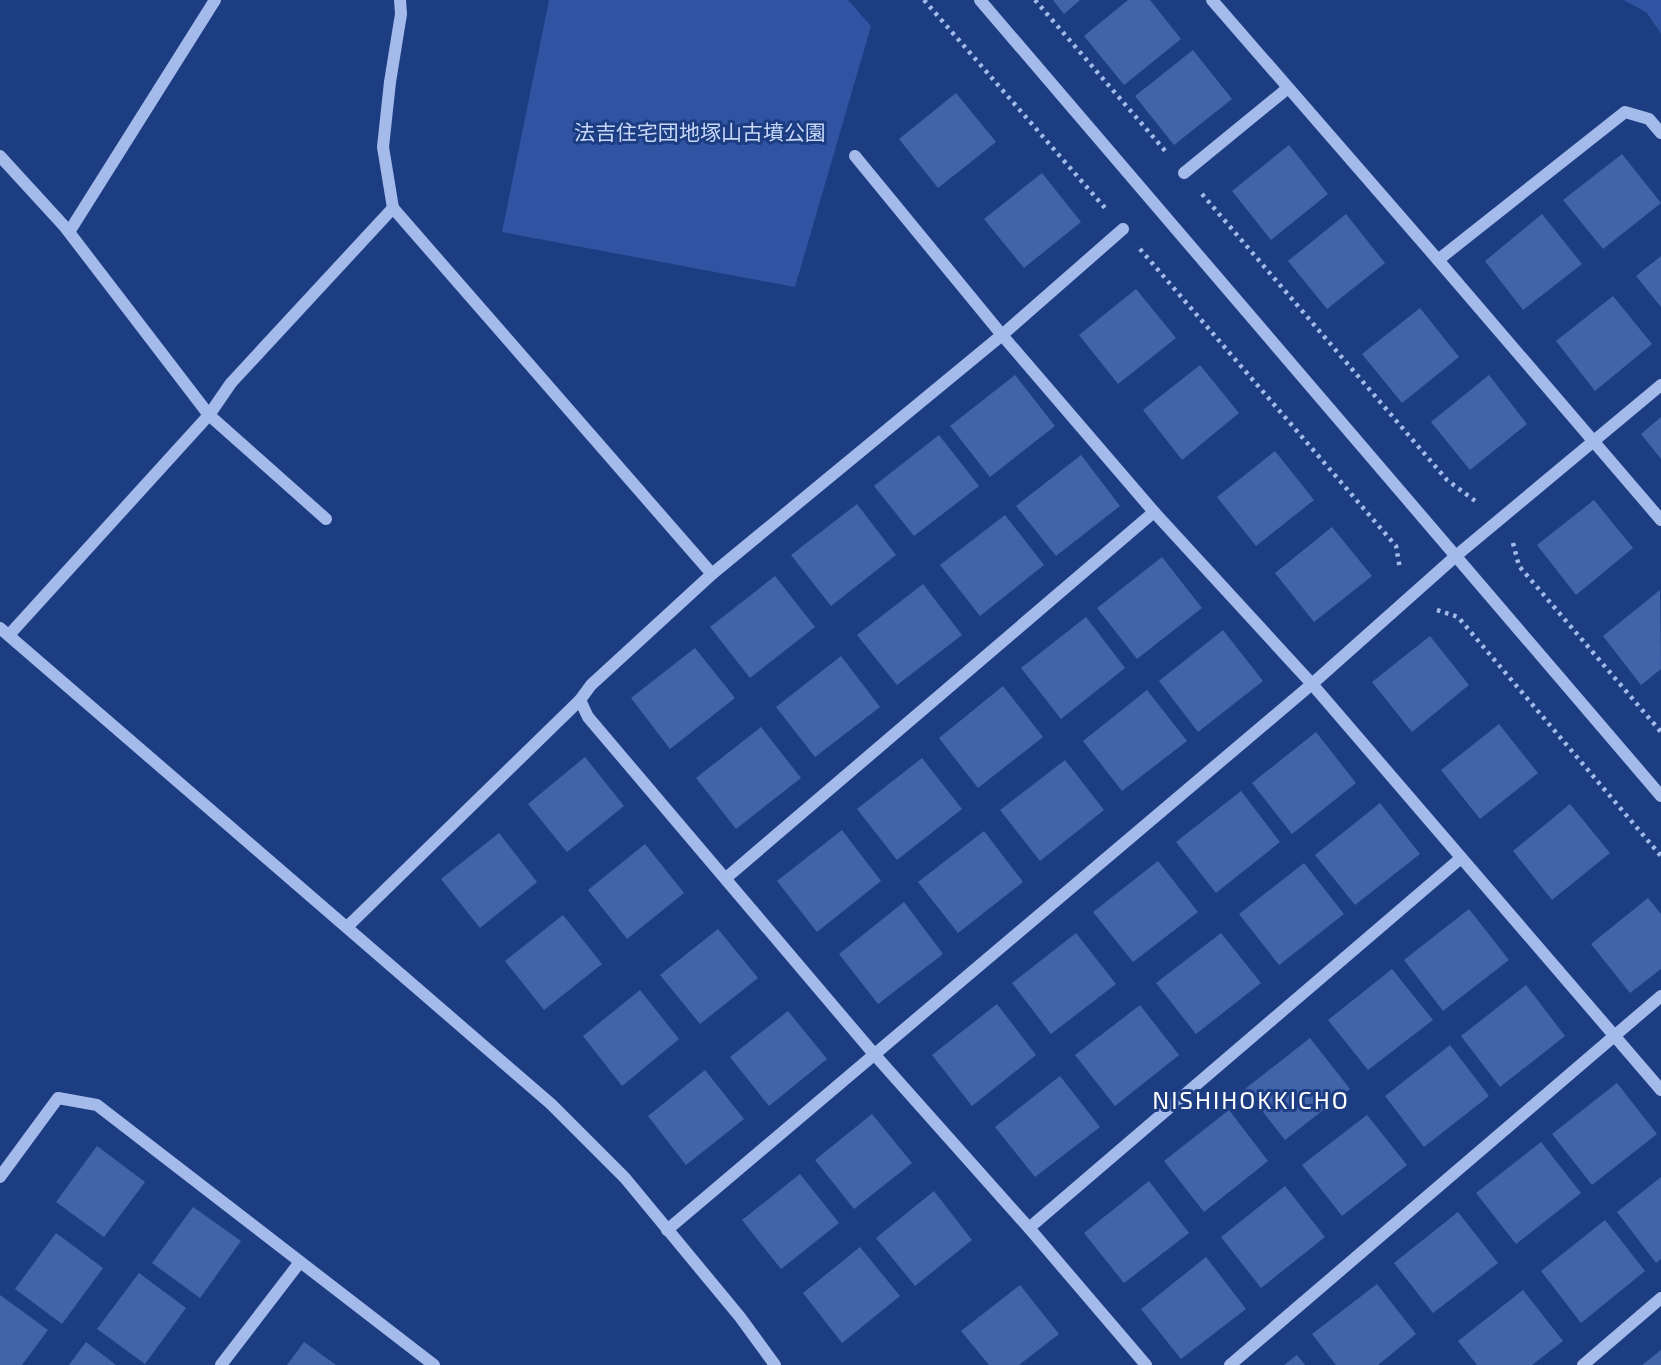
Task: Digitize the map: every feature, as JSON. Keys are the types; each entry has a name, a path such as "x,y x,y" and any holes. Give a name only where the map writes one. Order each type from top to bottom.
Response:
{"street":[{"path":"69,232 215,0"},
{"path":"400,0 401,14 383,147 393,208 712,574"},
{"path":"980,0 1661,796"},
{"path":"1212,0 1661,520"},
{"path":"1184,173 1288,88"},
{"path":"1438,260 1625,112 1649,119 1661,133"},
{"path":"0,156 69,232 209,415 326,519"},
{"path":"855,156 1002,335 1154,512 1312,684 1661,1090"},
{"path":"393,208 232,383 209,415 5,631 551,1104 625,1178 740,1317 775,1365"},
{"path":"347,927 580,700 591,685 712,574 1002,335 1123,229"},
{"path":"667,1230 1312,684 1457,555 1661,385"},
{"path":"726,878 1154,512"},
{"path":"580,700 588,717 874,1054 1029,1228 1146,1365"},
{"path":"1029,1228 1461,858"},
{"path":"1230,1365 1661,996"},
{"path":"0,1177 58,1098 97,1105 434,1365"},
{"path":"221,1365 300,1262"},
{"path":"1583,1365 1661,1298"}],"path":[{"path":"924,0 1396,546 1401,570"},
{"path":"1035,0 1447,480 1487,511"},
{"path":"1510,532 1519,566 1661,732"},
{"path":"1435,609 1458,617 1661,856"}],"green space":[{"name":"法吉住宅団地塚山古墳公園","path":"549,0 848,0 871,26 795,287 502,232"},
{"path":"1624,0 1661,0 1661,34 1647,13"}],"building":[{"path":"1053,0 1080,0 1064,14"},
{"path":"1128,0 1150,0 1181,39 1124,85 1084,36"},
{"path":"1193,50 1232,99 1174,145 1135,96"},
{"path":"956,93 996,142 938,188 899,139"},
{"path":"1289,145 1328,194 1271,240 1232,191"},
{"path":"1622,154 1661,203 1603,249 1563,200"},
{"path":"1042,173 1081,222 1024,268 984,219"},
{"path":"1346,214 1385,263 1327,309 1288,261"},
{"path":"1542,214 1582,264 1523,310 1485,261"},
{"path":"1661,256 1661,307 1636,276"},
{"path":"1136,289 1176,338 1118,384 1079,335"},
{"path":"1613,296 1652,344 1595,391 1556,341"},
{"path":"1420,308 1459,357 1402,403 1362,354"},
{"path":"1200,365 1239,413 1182,460 1143,410"},
{"path":"1015,375 1055,426 990,477 950,426"},
{"path":"1489,375 1527,424 1470,470 1431,422"},
{"path":"1661,417 1661,459 1641,434"},
{"path":"939,435 979,486 914,536 874,486"},
{"path":"1275,451 1314,500 1256,546 1217,497"},
{"path":"1081,455 1120,506 1056,556 1016,506"},
{"path":"1594,500 1633,548 1576,595 1537,545"},
{"path":"857,504 896,555 831,606 791,555"},
{"path":"1005,515 1044,565 980,616 940,565"},
{"path":"1332,527 1372,576 1314,622 1275,573"},
{"path":"1162,557 1202,608 1137,659 1097,608"},
{"path":"775,576 815,627 750,678 710,627"},
{"path":"923,584 962,635 897,685 857,635"},
{"path":"1660,590 1661,669 1641,685 1603,636"},
{"path":"1086,617 1125,668 1061,719 1021,668"},
{"path":"1223,630 1263,681 1198,732 1159,681"},
{"path":"1430,636 1469,685 1412,732 1372,682"},
{"path":"695,648 735,698 670,749 631,698"},
{"path":"841,656 880,707 815,757 776,707"},
{"path":"1003,686 1043,737 978,788 939,738"},
{"path":"1147,690 1187,741 1122,791 1083,741"},
{"path":"1499,724 1538,773 1480,819 1441,770"},
{"path":"761,727 801,778 736,829 696,778"},
{"path":"1316,732 1356,783 1292,834 1252,783"},
{"path":"585,757 624,806 567,852 528,804"},
{"path":"922,758 962,809 897,860 857,809"},
{"path":"1065,760 1104,810 1040,861 1000,810"},
{"path":"1241,791 1280,842 1216,893 1176,842"},
{"path":"1380,803 1420,854 1355,905 1315,855"},
{"path":"1570,804 1610,853 1552,900 1513,851"},
{"path":"842,830 881,881 817,932 777,881"},
{"path":"984,831 1023,882 958,933 918,882"},
{"path":"499,833 537,882 480,928 441,879"},
{"path":"645,844 684,893 627,939 588,890"},
{"path":"1158,861 1198,912 1133,962 1093,912"},
{"path":"1304,863 1344,914 1279,965 1239,914"},
{"path":"1648,898 1661,914 1661,969 1630,993 1591,944"},
{"path":"904,902 943,954 878,1004 839,954"},
{"path":"1469,909 1509,960 1443,1011 1404,960"},
{"path":"563,915 602,964 544,1010 505,961"},
{"path":"718,929 758,978 700,1024 660,975"},
{"path":"1076,933 1116,984 1051,1034 1012,983"},
{"path":"1221,933 1261,983 1196,1034 1156,983"},
{"path":"1392,969 1433,1020 1368,1070 1328,1020"},
{"path":"1526,985 1565,1036 1500,1087 1461,1036"},
{"path":"640,990 679,1039 622,1086 583,1036"},
{"path":"997,1004 1036,1055 972,1106 932,1055"},
{"path":"1140,1005 1179,1055 1115,1106 1075,1055"},
{"path":"788,1011 827,1059 769,1106 730,1057"},
{"path":"1310,1038 1350,1089 1285,1140 1245,1089"},
{"path":"1450,1045 1489,1096 1424,1147 1385,1096"},
{"path":"705,1070 744,1119 686,1165 648,1116"},
{"path":"1060,1076 1100,1127 1035,1177 995,1127"},
{"path":"1617,1083 1657,1134 1592,1185 1552,1134"},
{"path":"1229,1110 1268,1161 1204,1212 1164,1161"},
{"path":"872,1114 912,1163 854,1209 815,1160"},
{"path":"1367,1115 1407,1165 1342,1216 1302,1165"},
{"path":"1541,1142 1581,1193 1516,1244 1476,1193"},
{"path":"97,1146 145,1182 104,1237 56,1202"},
{"path":"800,1174 839,1223 781,1269 742,1220"},
{"path":"1661,1177 1661,1259 1656,1263 1617,1212"},
{"path":"1149,1181 1189,1233 1124,1283 1084,1233"},
{"path":"1285,1186 1325,1237 1261,1288 1221,1237"},
{"path":"934,1191 972,1240 915,1286 876,1238"},
{"path":"193,1207 241,1241 200,1298 152,1263"},
{"path":"1458,1212 1498,1263 1433,1313 1394,1263"},
{"path":"1605,1220 1645,1271 1581,1323 1541,1271"},
{"path":"56,1233 103,1268 62,1324 15,1289"},
{"path":"860,1247 900,1296 842,1343 803,1293"},
{"path":"1206,1257 1246,1309 1181,1359 1141,1309"},
{"path":"139,1273 186,1308 145,1364 97,1329"},
{"path":"1377,1284 1416,1334 1378,1365 1336,1365 1312,1334"},
{"path":"1020,1285 1059,1334 1019,1365 989,1365 961,1331"},
{"path":"1523,1290 1563,1341 1532,1365 1477,1365 1458,1341"},
{"path":"0,1295 48,1330 22,1365 0,1365"},
{"path":"86,1342 116,1365 69,1365"},
{"path":"304,1342 336,1365 287,1365"},
{"path":"1661,1350 1661,1365 1642,1365"},
{"path":"1297,1355 1305,1365 1284,1365"}],"district":[{"name":"NISHIHOKKICHO","path":"1251,1101"}]}
